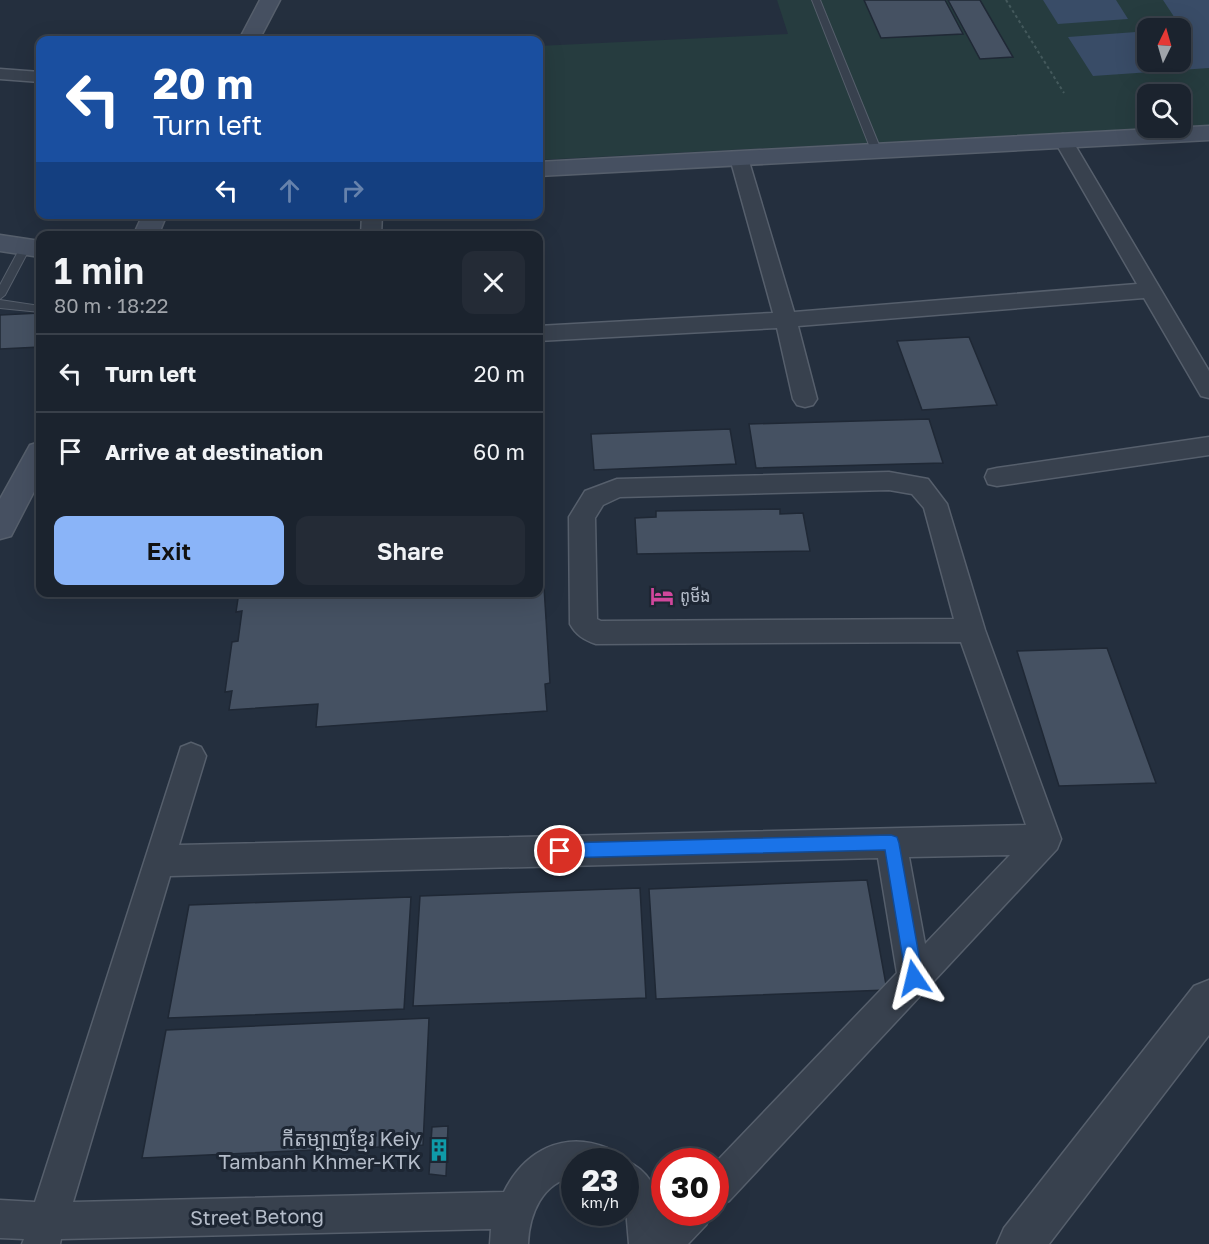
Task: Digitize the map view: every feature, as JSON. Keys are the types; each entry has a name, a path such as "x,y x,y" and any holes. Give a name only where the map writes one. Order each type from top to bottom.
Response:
{"main road":[{"path":"251,36 270,0"},
{"path":"543,169 1209,133"},
{"path":"0,243 33,248"},
{"path":"0,527 36,460"}],"street":[{"path":"0,75 36,77"},
{"path":"1063,140 1208,388"},
{"path":"739,158 786,320 805,399"},
{"path":"543,334 786,320 1151,290"},
{"path":"997,477 1209,446"},
{"path":"971,630 596,633 584,624 582,517 594,498 617,488 889,481 919,486 935,504 971,630 1046,839"},
{"path":"45,1232 191,756"},
{"path":"158,861 1046,839"},
{"path":"729,1174 1046,839"},
{"path":"891,843 914,978"},
{"path":"1020,1244 1209,1001"},
{"path":"512,1227 526,1187 544,1169 561,1162"},
{"path":"639,1198 643,1205 649,1233 648,1244"},
{"name":"Street Betong","path":"0,1219 45,1232 512,1227"},
{"path":"662,1244 679,1226"}],"lane":[{"path":"816,0 876,150"},
{"path":"0,295 33,248"},
{"path":"0,304 36,308"}],"path":[{"path":"1006,0 1064,93"}],"green space":[{"path":"777,0 1209,0 1209,125 1191,126 1191,84 1137,84 1137,129 543,160 543,46 788,34"}],"water":[{"path":"1043,0 1116,0 1128,19 1058,24"},
{"path":"1163,0 1209,0 1209,68 1191,69 1191,18 1175,18"},
{"path":"1136,32 1137,72 1151,72 1093,76 1068,37"}],"building":[{"path":"864,0 945,0 963,34 881,38"},
{"path":"948,0 980,0 1013,57 980,59"},
{"path":"36,313 36,347 0,349 0,315"},
{"path":"969,337 997,405 922,410 897,341"},
{"path":"929,419 943,463 756,468 749,424"},
{"path":"730,429 736,464 594,470 591,434"},
{"path":"780,509 780,514 803,513 810,551 637,554 635,518 656,517 656,511"},
{"path":"543,570 550,683 545,684 547,711 316,727 318,704 229,710 232,691 225,692 232,642 238,641 242,611 236,612 238,597 543,597"},
{"path":"1107,648 1156,783 1059,786 1017,651"},
{"path":"867,880 887,990 656,999 649,889"},
{"path":"640,888 646,998 413,1006 420,896"},
{"path":"411,897 404,1009 168,1018 189,905"},
{"path":"429,1018 423,1145 142,1158 166,1030"},
{"name":"កីតម្បាញខ្មែរ Keiy Tambanh Khmer-KTK","path":"448,1126 446,1176 429,1174 432,1127"}],"place":[{"name":"ពូមីង","path":"662,596"},
{"name":"កីតម្បាញខ្មែរ Keiy Tambanh Khmer-KTK","path":"439,1150"}],"route":[{"path":"560,851 891,843 914,978"}]}
